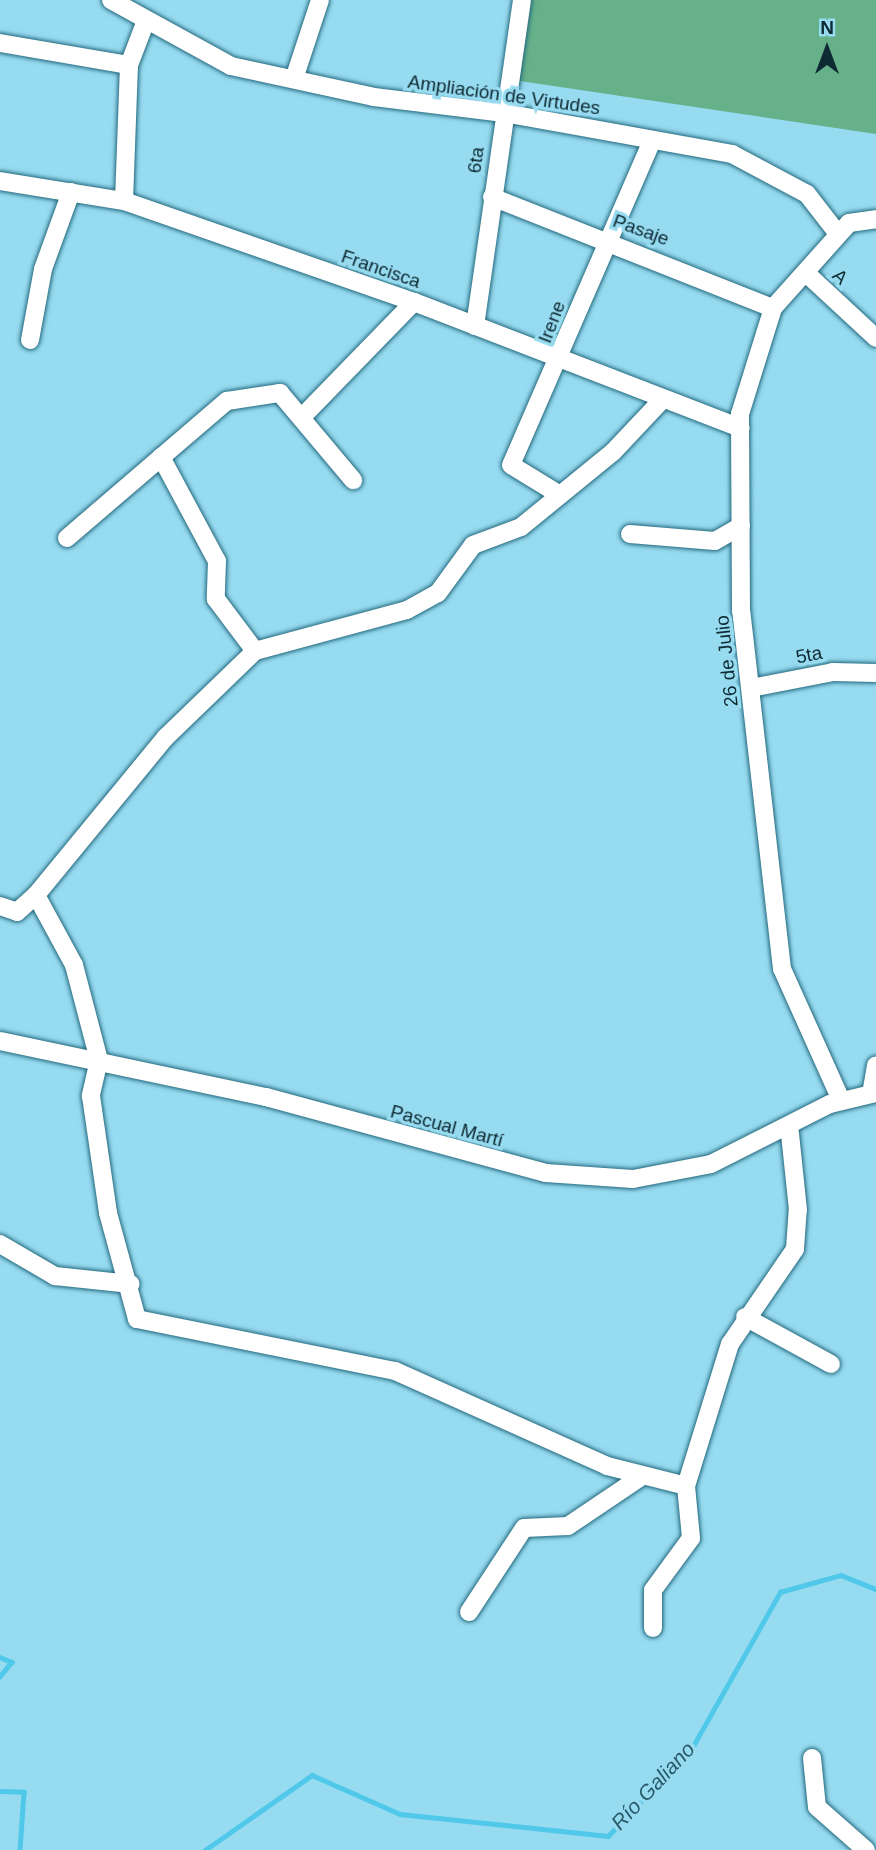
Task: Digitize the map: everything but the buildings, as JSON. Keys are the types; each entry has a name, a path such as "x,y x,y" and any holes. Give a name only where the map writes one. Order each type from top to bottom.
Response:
{"street":[{"name":"Ampliación de Virtudes","path":"111,0 145,23 231,66 295,76 374,97 504,113 732,154 807,194 838,234"},
{"path":"295,76 320,0"},
{"name":"6ta","path":"475,326 522,0"},
{"path":"124,201 129,65 145,23"},
{"path":"0,43 129,65"},
{"name":"Irene","path":"560,495 511,465 560,359 607,240 652,140"},
{"name":"Francisca","path":"0,181 124,201 414,302 740,428"},
{"path":"30,340 43,269 71,192"},
{"name":"Pasaje","path":"492,197 607,240 773,308"},
{"path":"838,234 849,223 876,219"},
{"name":"26 de Julio","path":"838,234 807,274 773,308 740,428 741,526 751,688 782,969 841,1100"},
{"name":"A","path":"807,274 876,338"},
{"path":"304,415 414,302"},
{"path":"68,538 227,401 280,393 304,415 353,480"},
{"path":"0,906 17,912 36,895 166,737 255,651 407,610 438,593 473,545 505,537 560,495 614,452 663,398"},
{"path":"161,457 217,561 216,599 255,651"},
{"path":"630,534 715,541 741,526"},
{"name":"5ta","path":"751,688 833,672 876,673"},
{"path":"36,895 74,965 99,1060 90,1096 108,1213 131,1284 137,1319 395,1371 642,1476 687,1486"},
{"name":"Pascual Martí","path":"0,1041 99,1060 546,1173 633,1179 711,1164 841,1100 874,1094"},
{"path":"874,1094 876,1065"},
{"path":"653,1628 653,1590 691,1538 687,1486 730,1344 745,1318 795,1249 798,1210 789,1125"},
{"path":"0,1244 55,1276 131,1284"},
{"path":"745,1318 831,1364"},
{"path":"469,1612 524,1528 568,1526 642,1476"},
{"path":"812,1758 817,1807 866,1850"}],"green space":[{"path":"527,0 876,0 876,134 513,80"}],"waterway":[{"name":"Río Galiano","path":"205,1850 312,1775 400,1814 608,1836 693,1746 780,1592 841,1575 876,1589"},
{"name":"Río Galiano","path":"0,1657 12,1662 0,1677"},
{"name":"Río Galiano","path":"0,1791 24,1792 20,1850"}]}
